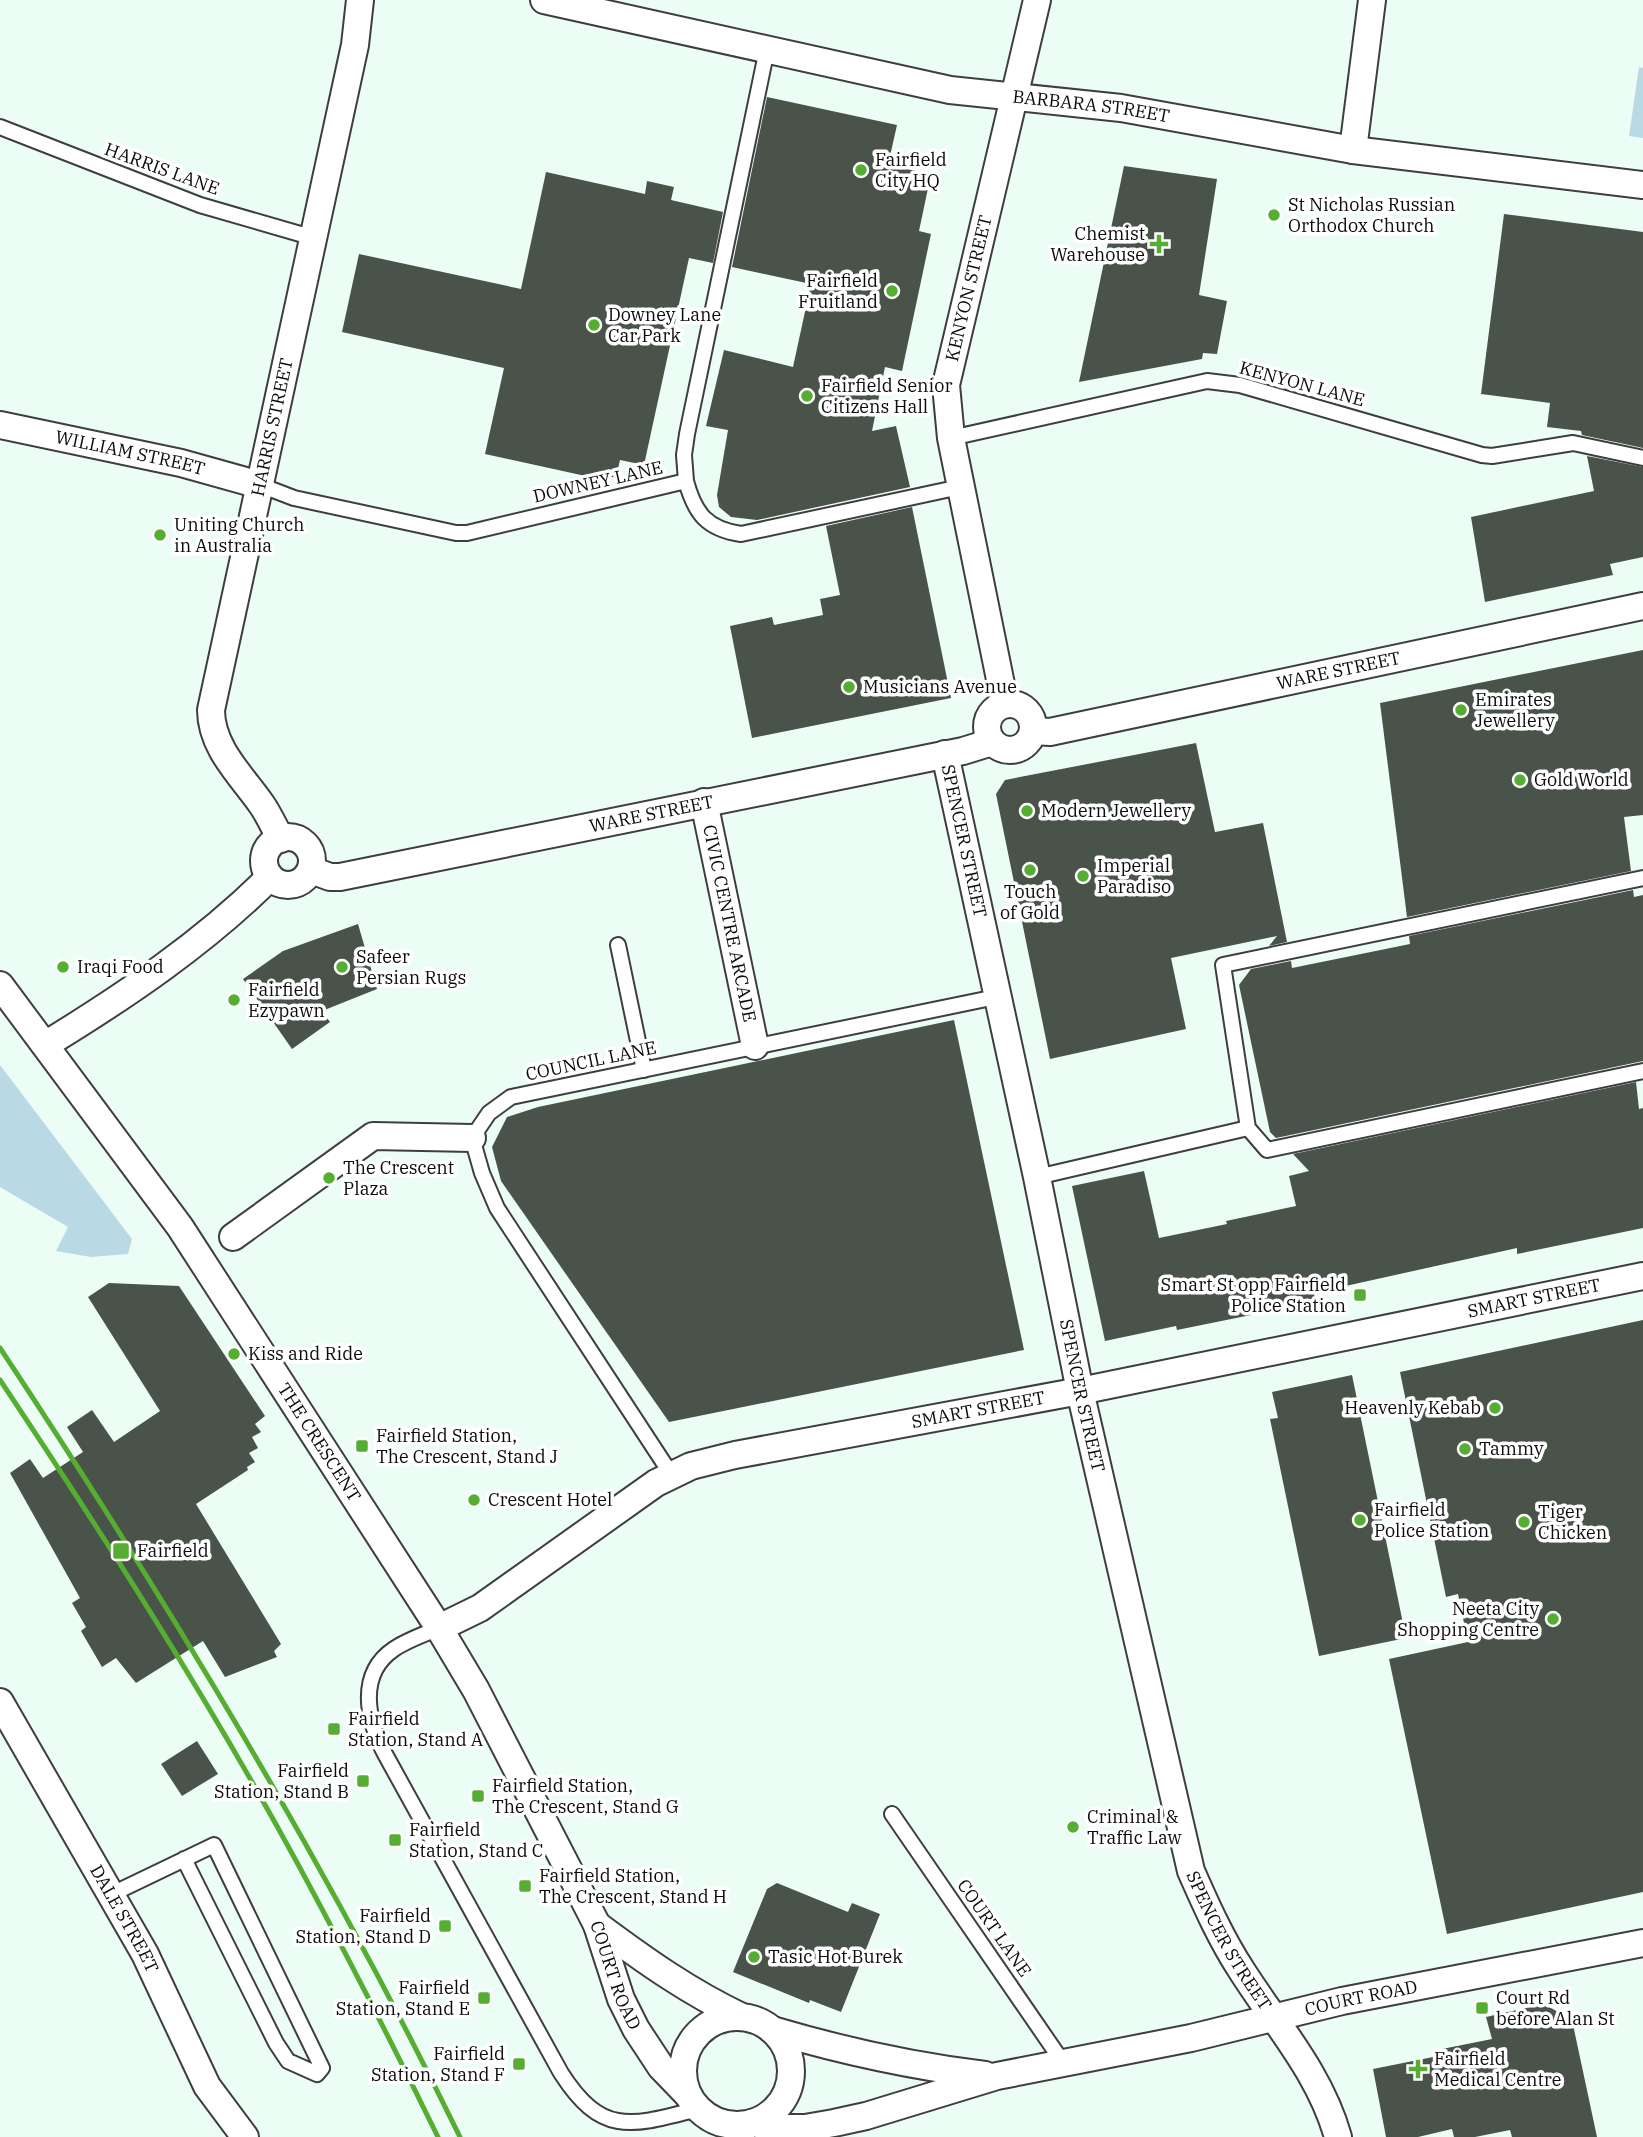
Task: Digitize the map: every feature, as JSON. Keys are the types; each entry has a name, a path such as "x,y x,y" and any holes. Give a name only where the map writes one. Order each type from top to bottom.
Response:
{"street":[{"name":"HARRIS STREET","path":"281,839 264,808 222,750 211,722 213,697 355,45 360,0"},
{"name":"BARBARA STREET","path":"544,0 950,90 1121,108 1353,150 1643,184"},
{"name":"KENYON STREET","path":"1005,704 950,438 946,384 1037,0"},
{"path":"1353,150 1372,0"},
{"name":"WILLIAM STREET","path":"0,425 181,463 260,485"},
{"name":"WARE STREET","path":"1033,731 1063,729 1643,606"},
{"path":"1005,704 1015,704 1028,712 1033,721 1033,731 1027,744 1014,751 1004,750 992,742 987,732 989,717 1005,704"},
{"name":"WARE STREET","path":"311,870 330,877 340,877 945,754 992,742"},
{"name":"SPENCER STREET","path":"945,754 1037,1177 1080,1391 1191,1871 1214,1923 1242,1971 1312,2074 1325,2098 1338,2137"},
{"name":"CIVIC CENTRE ARCADE","path":"704,802 755,1046"},
{"path":"291,837 302,841 309,849 313,859 311,870 300,883 284,885 270,877 266,869 267,850 272,843 281,839 291,837"},
{"path":"45,1045 93,1015 211,931 270,877"},
{"name":"THE CRESCENT","path":"0,985 208,1268 439,1628 476,1689 597,1925"},
{"path":"233,1237 373,1136 472,1138"},
{"name":"SMART STREET","path":"439,1628 480,1608 671,1474 691,1466 735,1455 1080,1391 1643,1276"},
{"name":"DALE STREET","path":"0,1702 145,1954 207,2086 245,2137"},
{"name":"COURT ROAD","path":"597,1925 655,1968 716,2005 742,2017"},
{"name":"COURT ROAD","path":"597,1925 621,2000 636,2029 661,2067 693,2102"},
{"name":"COURT ROAD","path":"745,2129 805,2128 834,2123 998,2076 1191,2038 1342,2001 1643,1943"},
{"path":"742,2017 758,2021 772,2030 783,2042 790,2058 788,2091 779,2105 767,2116 745,2129 710,2118 693,2102 684,2079 684,2063 693,2040 710,2024 726,2018 742,2017"},
{"name":"COURT ROAD","path":"772,2030 876,2058 998,2076"}],"lane":[{"path":"686,481 684,455 687,434 766,49"},
{"name":"HARRIS LANE","path":"0,127 200,205 314,237"},
{"name":"KENYON LANE","path":"950,438 1207,381 1240,385 1482,455 1492,456 1573,443 1643,458"},
{"name":"DOWNEY LANE","path":"260,485 294,498 456,533 467,533 686,481 692,503 704,519 716,528 741,534 960,487"},
{"path":"1643,878 1223,965 1248,1128 1267,1150 1643,1071"},
{"path":"618,946 644,1070"},
{"name":"COUNCIL LANE","path":"472,1138 489,1113 511,1097 996,997"},
{"path":"1037,1177 1248,1128"},
{"path":"472,1138 482,1173 497,1208 671,1474"},
{"path":"439,1628 395,1648 374,1672 369,1687 368,1707 372,1727 385,1754 571,2089 598,2115 612,2122 626,2124 641,2123 693,2102"},
{"name":"COURT LANE","path":"892,1814 1064,2064"},
{"path":"111,1894 184,1859 214,1845 322,2068 317,2074 288,2061 276,2043 184,1859"}],"shaded area":[{"path":"1639,67 1643,68 1643,138 1629,136"},
{"path":"0,1065 132,1239 128,1254 91,1257 56,1251 68,1227 0,1187"}],"building":[{"path":"767,97 897,125 888,165 931,174 919,231 931,234 902,371 885,367 872,431 896,426 910,487 757,520 731,517 719,507 717,495 728,430 706,426 724,350 793,367 811,284 732,267"},
{"path":"1124,166 1217,179 1199,295 1227,301 1217,354 1203,353 1202,359 1079,382"},
{"name":"Downey Lane Car Park","path":"546,172 645,194 647,181 674,187 671,200 723,212 713,263 689,258 644,465 620,460 616,478 600,474 590,477 485,454 504,368 342,332 359,254 521,289"},
{"path":"1504,214 1643,232 1643,448 1582,435 1581,431 1547,427 1550,403 1481,394"},
{"path":"1587,456 1643,467 1643,557 1610,564 1613,575 1485,602 1471,517 1594,491"},
{"path":"912,507 951,698 752,738 730,626 772,617 774,625 823,615 820,599 840,595 826,526"},
{"path":"1643,650 1643,815 1624,817 1631,871 1407,917 1380,703"},
{"name":"Imperial Paradiso","path":"1196,743 1215,832 1263,823 1287,942 1269,946 1277,936 1171,958 1186,1029 1050,1059 996,794 1005,780"},
{"path":"1633,890 1634,897 1643,895 1643,1061 1276,1138 1270,1132 1239,985 1251,969 1291,961 1292,968 1410,944 1409,936"},
{"path":"358,924 377,989 322,1011 330,1022 292,1049 243,979 283,951"},
{"path":"954,1020 1024,1350 669,1422 501,1181 492,1147 507,1117 538,1107"},
{"path":"1636,1082 1639,1109 1643,1108 1643,1228 1517,1254 1517,1248 1314,1293 1315,1302 1177,1330 1176,1326 1105,1341 1072,1186 1144,1171 1159,1238 1296,1206 1289,1176 1309,1171 1293,1154"},
{"path":"109,1283 179,1286 265,1416 255,1424 261,1432 252,1437 258,1448 249,1453 255,1462 247,1467 248,1470 196,1504 281,1644 274,1651 277,1657 225,1677 203,1641 136,1683 116,1658 102,1667 81,1631 86,1627 72,1603 80,1598 10,1473 30,1459 43,1478 83,1452 67,1427 92,1410 114,1442 160,1411 88,1297"},
{"name":"Neeta City Shopping Centre","path":"1643,1320 1643,1892 1447,1934 1389,1659 1468,1642 1458,1594 1446,1597 1400,1372"},
{"path":"1352,1375 1406,1638 1319,1656 1270,1419 1278,1418 1272,1392"},
{"path":"197,1741 218,1774 182,1796 161,1764"},
{"path":"777,1883 848,1912 852,1903 880,1914 841,2012 810,2000 809,2003 733,1972 767,1889"},
{"path":"1544,2004 1572,2020 1597,2137 1512,2137 1510,2130 1475,2137 1454,2137 1452,2129 1418,2137 1386,2137 1373,2069 1438,2056 1437,2050 1492,2039 1486,2017"}],"railway":[{"path":"0,1348 124,1540 243,1735 355,1934 460,2137"},
{"path":"0,1380 118,1560 230,1743 318,1901 438,2137"}],"place":[{"name":"Fairfield City HQ","path":"861,170"},
{"name":"St Nicholas Russian Orthodox Church","path":"1274,215"},
{"name":"Chemist Warehouse","path":"1159,244"},
{"name":"Fairfield Fruitland","path":"892,291"},
{"name":"Downey Lane Car Park","path":"594,325"},
{"name":"Fairfield Senior Citizens Hall","path":"807,396"},
{"name":"Uniting Church in Australia","path":"160,535"},
{"name":"Musicians Avenue","path":"849,687"},
{"name":"Emirates Jewellery","path":"1461,710"},
{"name":"Gold World","path":"1520,780"},
{"name":"Modern Jewellery","path":"1027,811"},
{"name":"Touch of Gold","path":"1030,870"},
{"name":"Imperial Paradiso","path":"1083,876"},
{"name":"Iraqi Food","path":"63,967"},
{"name":"Safeer Persian Rugs","path":"342,967"},
{"name":"Fairfield Ezypawn","path":"234,1000"},
{"name":"The Crescent Plaza","path":"329,1178"},
{"name":"Smart St opp Fairfield Police Station","path":"1360,1295"},
{"name":"Kiss and Ride","path":"234,1354"},
{"name":"Heavenly Kebab","path":"1495,1408"},
{"name":"Fairfield Station, The Crescent, Stand J","path":"362,1446"},
{"name":"Tammy","path":"1465,1449"},
{"name":"Crescent Hotel","path":"474,1500"},
{"name":"Fairfield Police Station","path":"1360,1520"},
{"name":"Tiger Chicken","path":"1524,1522"},
{"name":"Fairfield","path":"121,1551"},
{"name":"Neeta City Shopping Centre","path":"1553,1619"},
{"name":"Fairfield Station, Stand A","path":"334,1729"},
{"name":"Fairfield Station, Stand B","path":"363,1781"},
{"name":"Fairfield Station, The Crescent, Stand G","path":"478,1796"},
{"name":"Criminal & Traffic Law","path":"1073,1827"},
{"name":"Fairfield Station, Stand C","path":"395,1840"},
{"name":"Fairfield Station, The Crescent, Stand H","path":"525,1886"},
{"name":"Fairfield Station, Stand D","path":"445,1926"},
{"name":"Tasic Hot Burek","path":"754,1957"},
{"name":"Fairfield Station, Stand E","path":"484,1998"},
{"name":"Court Rd before Alan St","path":"1482,2008"},
{"name":"Fairfield Station, Stand F","path":"519,2064"},
{"name":"Fairfield Medical Centre","path":"1418,2069"}]}
